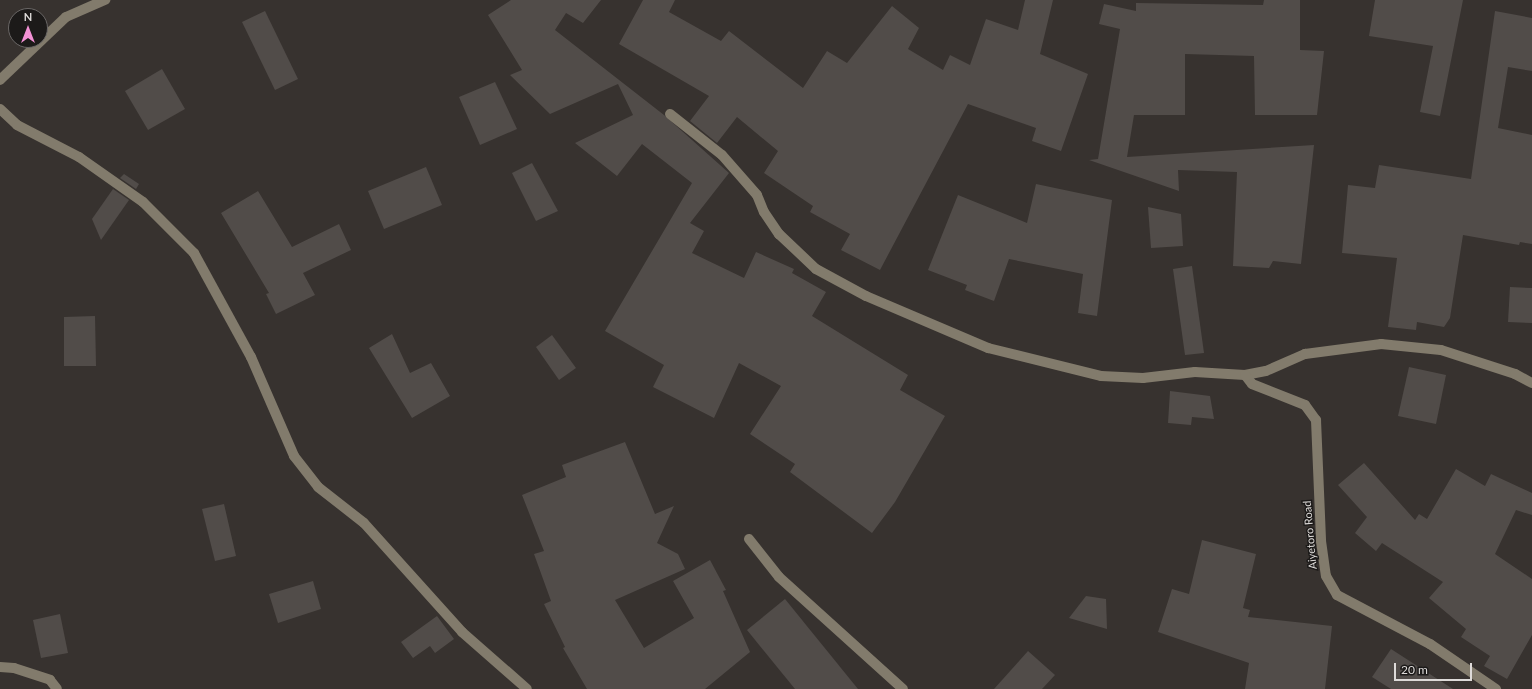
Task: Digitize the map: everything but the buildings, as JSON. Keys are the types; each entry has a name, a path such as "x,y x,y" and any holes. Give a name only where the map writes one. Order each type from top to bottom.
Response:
{"street":[{"path":"0,80 66,17 105,0"},
{"path":"0,109 17,125 79,157 143,202 194,253 251,357 294,456 318,487 364,523 462,632 527,689"},
{"path":"670,114 722,155 757,195 764,212 779,234 816,269 913,317 988,348 1101,376 1143,378 1195,372 1245,375 1266,371 1305,354 1381,344 1441,350 1515,374 1532,382"},
{"name":"Aiyetoro Road","path":"1245,375 1252,384 1305,405 1316,420 1321,541 1326,576 1337,595 1430,644 1496,689"},
{"path":"748,539 779,577 903,689"},
{"path":"0,667 14,668 50,680 56,689"}]}
